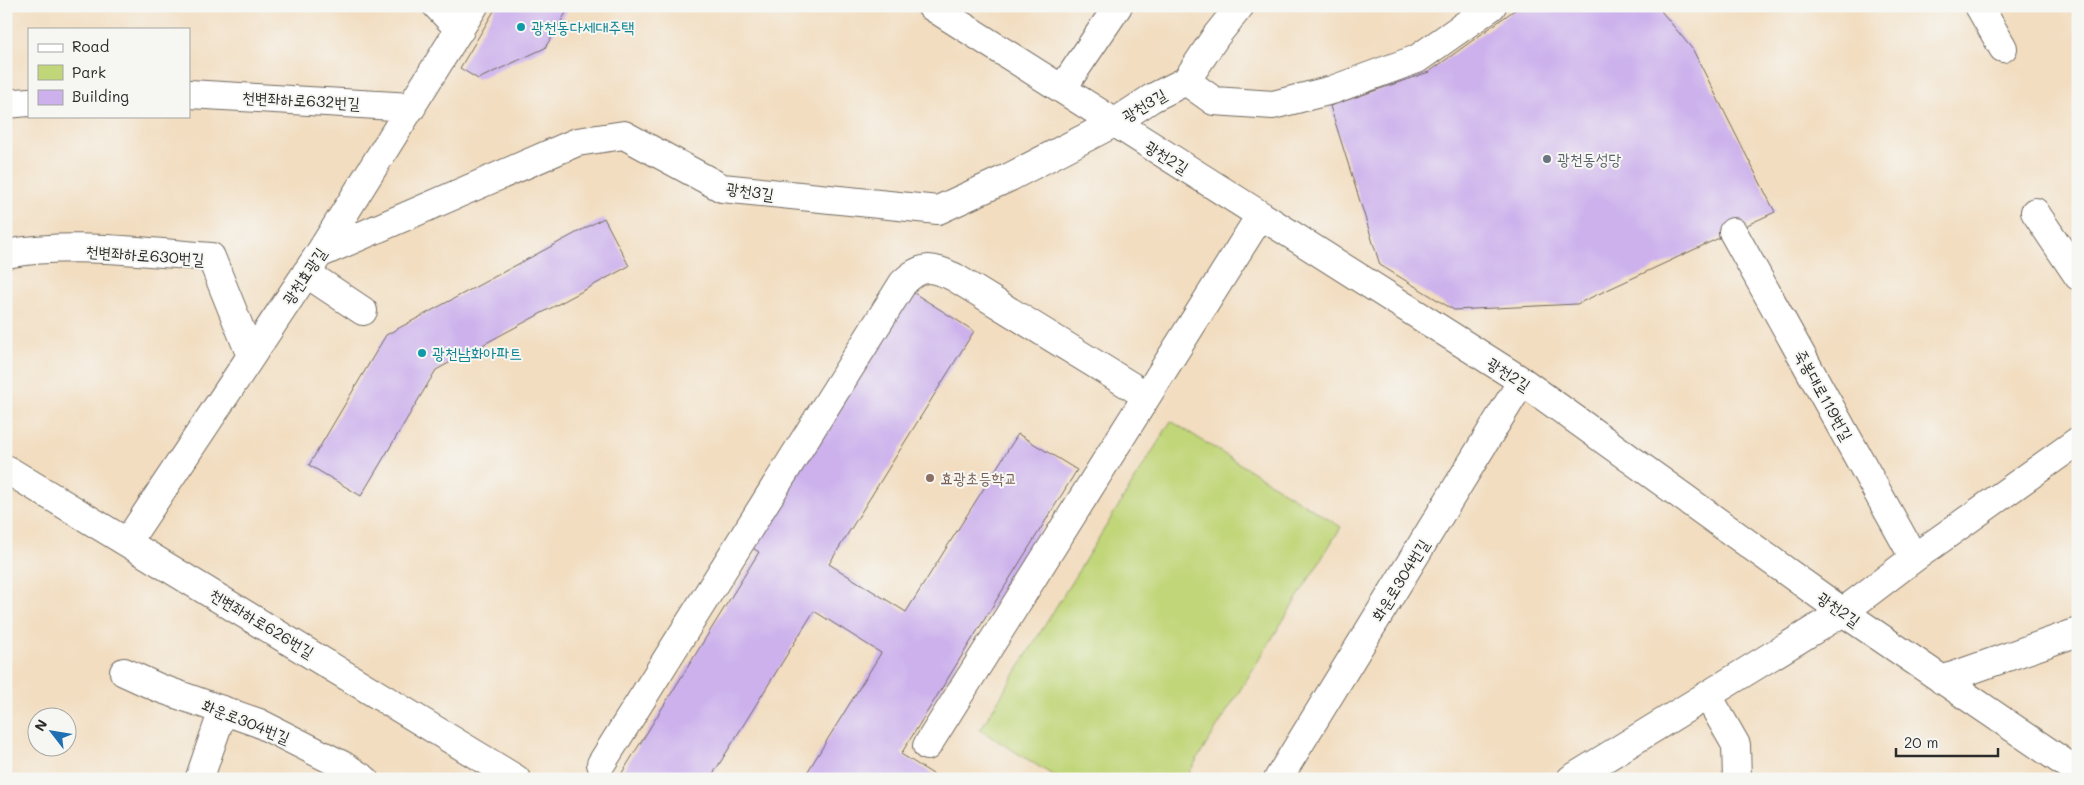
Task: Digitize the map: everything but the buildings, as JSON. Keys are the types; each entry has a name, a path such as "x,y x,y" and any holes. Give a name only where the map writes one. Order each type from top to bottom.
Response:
{"street":[{"path":"437,6 460,30"},
{"name":"광천효광길","path":"128,541 312,264 412,108 474,6"},
{"name":"광천2길","path":"932,6 1522,381 1844,612 2078,772"},
{"path":"1062,89 1118,6"},
{"name":"광천3길","path":"312,264 577,142 624,135 722,188 938,210 1010,177 1114,123 1152,98 1186,81 1216,36 1240,6"},
{"path":"1186,81 1214,101 1273,105 1332,90 1417,59 1492,6"},
{"path":"1979,6 2003,48"},
{"name":"천변좌하로632번길","path":"190,94 412,108"},
{"path":"6,104 28,102"},
{"path":"2035,212 2078,276"},
{"path":"927,746 1260,216"},
{"name":"죽봉대로119번길","path":"1733,232 1914,558"},
{"name":"천변좌하로630번길","path":"6,254 30,250 119,250 211,257 250,356"},
{"path":"312,264 363,311"},
{"path":"601,764 903,283 910,276 922,269 936,268 954,277 1147,396"},
{"name":"화운로304번길","path":"1278,779 1522,381"},
{"path":"1571,779 1844,612 1914,558 2078,441"},
{"name":"천변좌하로626번길","path":"6,469 128,541 503,775"},
{"path":"1942,680 2078,632"},
{"name":"화운로304번길","path":"124,672 159,688 259,723 344,766 364,779"},
{"path":"1708,696 1736,745 1737,779"},
{"path":"202,779 200,777 223,710"}],"green space":[{"path":"1171,421 1341,527 1185,779 1059,779 980,730"}],"place":[{"name":"광천동다세대주택","path":"521,27"},
{"name":"광천동성당","path":"1547,159"},
{"name":"광천남화아파트","path":"422,353"},
{"name":"효광초등학교","path":"930,478"}]}
